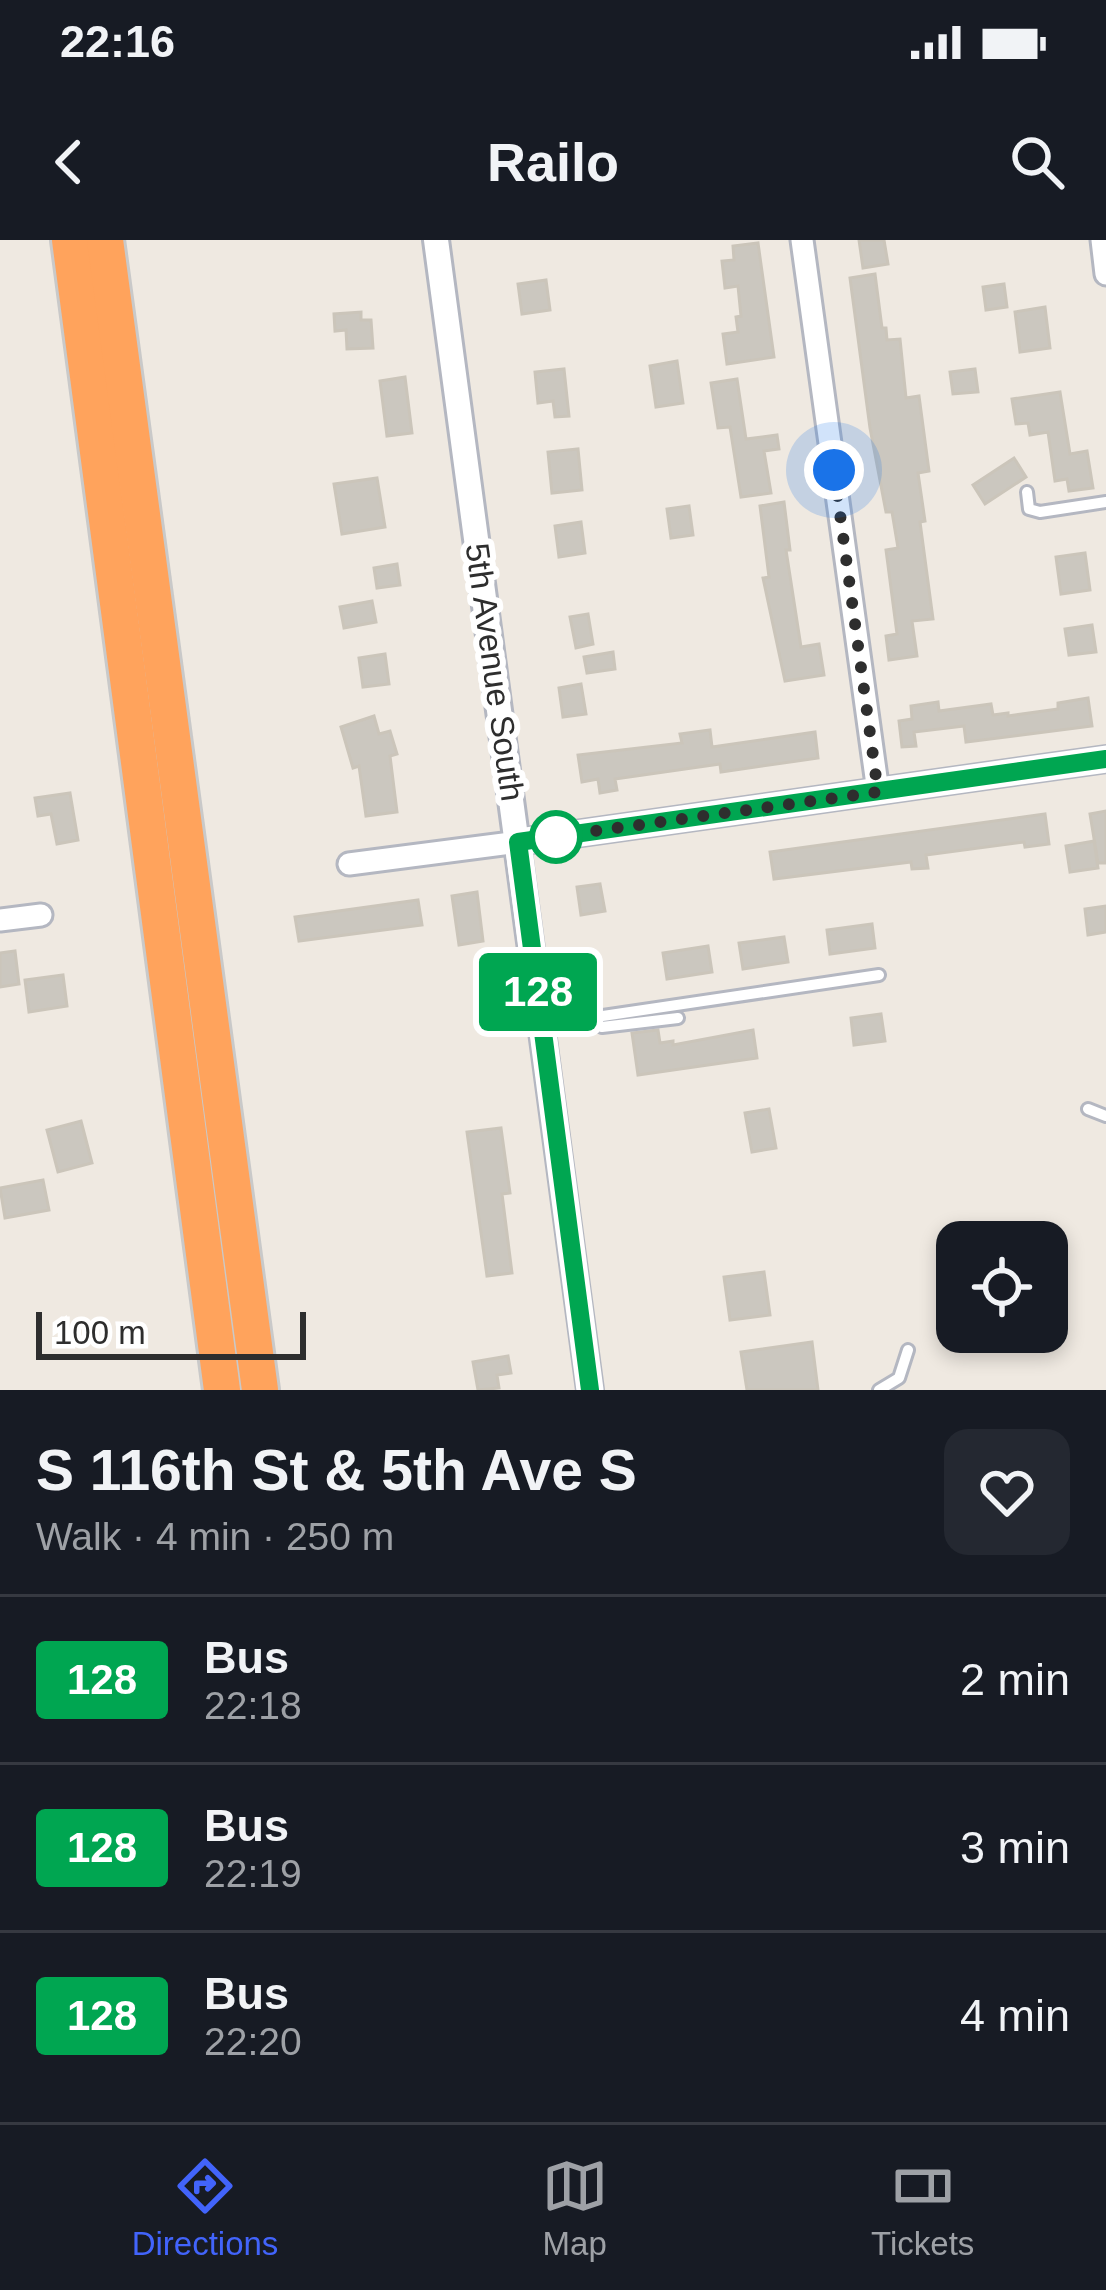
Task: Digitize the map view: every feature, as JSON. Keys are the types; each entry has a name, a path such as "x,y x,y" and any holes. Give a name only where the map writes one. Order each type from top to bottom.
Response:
{"highway":[{"path":"70,240 222,1390"},
{"path":"104,240 260,1390"}],"street":[{"name":"5th Avenue South","path":"436,240 590,1390"},
{"path":"802,240 878,792"},
{"path":"1102,240 1106,274"},
{"path":"349,864 1106,759"},
{"path":"0,920 40,915"}],"lane":[{"path":"1027,492 1029,509 1040,512 1106,502"},
{"path":"542,1025 879,975"},
{"path":"586,1019 602,1028 678,1018"},
{"path":"1088,1108 1106,1116"},
{"path":"879,1390 899,1378 908,1350"}],"building":[{"path":"859,240 884,240 888,264 863,268"},
{"path":"758,243 774,357 727,364 723,334 738,332 736,317 741,316 738,286 725,288 722,261 734,260 733,246"},
{"path":"875,274 882,328 886,328 887,340 900,339 906,398 919,396 929,471 918,473 933,619 912,621 917,656 889,660 886,636 897,634 886,550 898,548 870,428 850,278"},
{"path":"546,280 550,310 522,314 518,284"},
{"path":"1004,284 1007,307 986,310 983,287"},
{"path":"1045,307 1050,348 1020,352 1015,312"},
{"path":"361,312 361,320 371,320 373,348 347,349 346,330 335,331 334,314"},
{"path":"677,361 683,403 656,407 650,366"},
{"path":"564,369 569,416 555,417 553,401 538,403 535,372"},
{"path":"975,369 978,392 953,394 950,372"},
{"path":"405,377 412,433 387,436 380,381"},
{"path":"737,379 746,439 777,435 779,449 764,451 771,493 741,497 730,427 718,428 711,383"},
{"path":"1060,392 1070,454 1087,451 1093,488 1069,491 1067,479 1055,481 1048,432 1030,435 1028,423 1016,424 1012,399"},
{"path":"578,449 582,490 552,493 548,452"},
{"path":"1014,458 1026,477 985,504 973,485"},
{"path":"377,478 385,527 342,534 334,484"},
{"path":"784,502 790,550 786,550 801,647 819,644 824,675 785,681 763,578 769,577 760,506"},
{"path":"689,506 693,535 671,538 667,509"},
{"path":"581,522 585,553 559,557 555,526"},
{"path":"1085,553 1090,590 1061,594 1056,557"},
{"path":"397,564 400,585 377,588 374,568"},
{"path":"372,601 376,622 344,628 340,607"},
{"path":"588,614 593,644 576,648 570,617"},
{"path":"1092,625 1096,652 1069,655 1065,629"},
{"path":"613,652 615,669 587,673 584,657"},
{"path":"385,654 389,684 363,687 359,658"},
{"path":"581,684 586,714 563,717 559,688"},
{"path":"1088,698 1092,726 966,742 964,726 914,732 916,746 902,747 899,721 912,719 911,706 938,702 939,711 991,704 993,715 1008,716 1058,709 1058,703"},
{"path":"374,716 379,734 390,731 397,754 390,756 397,812 366,816 359,766 353,768 341,727"},
{"path":"710,730 712,747 815,732 818,758 721,772 720,764 615,779 617,790 600,793 598,779 582,782 578,755 682,743 680,734"},
{"path":"70,793 78,840 57,844 51,814 38,816 35,798"},
{"path":"1106,811 1106,863 1098,863 1090,814"},
{"path":"1045,814 1049,844 1025,847 1024,842 926,855 928,868 912,869 911,862 774,879 770,852"},
{"path":"1094,841 1098,868 1070,872 1066,846"},
{"path":"600,884 605,911 581,915 577,887"},
{"path":"477,892 483,941 459,945 452,896"},
{"path":"418,900 422,925 299,941 295,917"},
{"path":"1106,906 1106,932 1088,935 1085,909"},
{"path":"872,924 875,948 830,954 827,930"},
{"path":"784,937 788,962 743,969 739,943"},
{"path":"708,946 712,972 667,979 663,953"},
{"path":"15,951 19,984 0,987 0,953"},
{"path":"63,975 67,1006 29,1012 25,980"},
{"path":"881,1014 885,1041 854,1045 851,1018"},
{"path":"658,1030 660,1043 673,1041 673,1045 753,1030 757,1058 638,1075 632,1033"},
{"path":"769,1109 776,1148 752,1152 745,1113"},
{"path":"81,1121 92,1163 58,1172 47,1130"},
{"path":"501,1128 510,1193 502,1194 512,1273 487,1276 467,1132"},
{"path":"43,1180 49,1210 5,1218 0,1188"},
{"path":"764,1272 770,1315 730,1320 724,1277"},
{"path":"812,1342 818,1390 747,1390 741,1352"},
{"path":"508,1356 511,1373 497,1375 499,1388 478,1390 473,1362"}],"bus line":[{"name":"128","path":"590,1390 518,842 1106,759"}],"route":[{"path":"556,837 544,838 878,792 834,470"}]}
